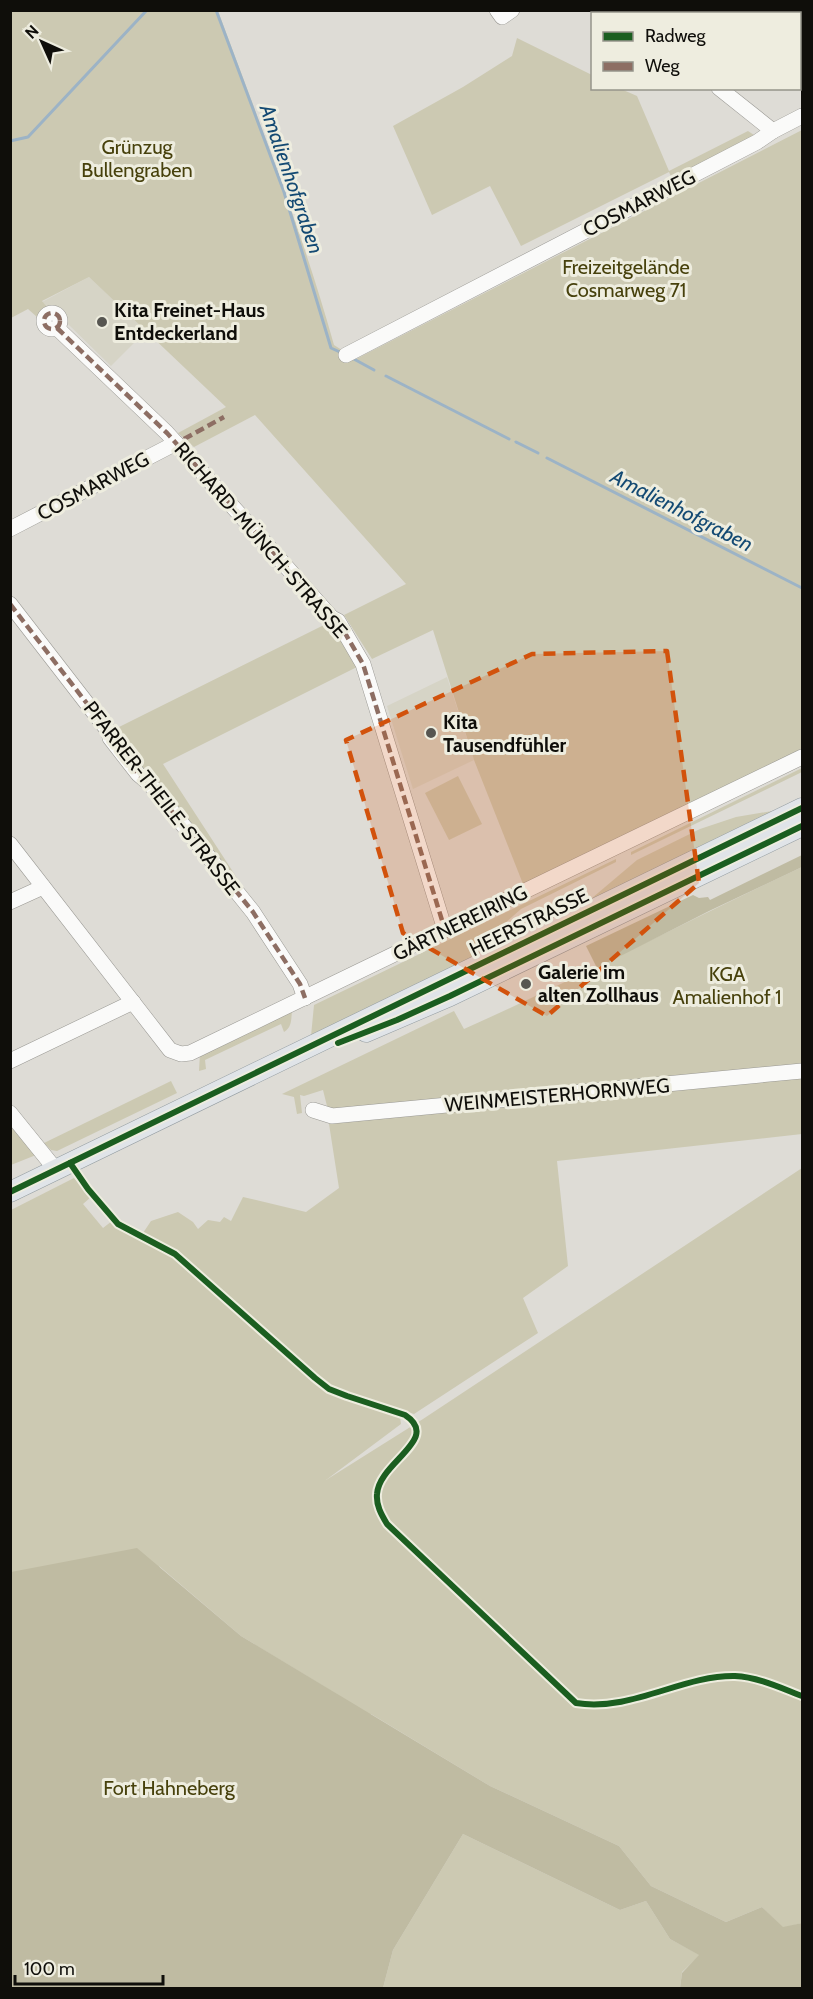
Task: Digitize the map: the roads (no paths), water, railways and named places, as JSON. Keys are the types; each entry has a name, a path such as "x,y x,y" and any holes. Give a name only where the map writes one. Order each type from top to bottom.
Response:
{"main road":[{"name":"HEERSTRASSE","path":"10,1192 270,1068 802,808"},
{"name":"HEERSTRASSE","path":"270,1068 397,1020 450,996 802,826"}],"street":[{"path":"722,90 773,131"},
{"name":"COSMARWEG","path":"346,355 757,142 802,116"},
{"name":"RICHARD-MÜNCH-STRASSE","path":"57,328 176,443 324,609 338,621 362,660 445,930"},
{"name":"COSMARWEG","path":"10,529 176,443"},
{"name":"PFARRER-THEILE-STRASSE","path":"10,604 109,732 110,738 138,774 150,784 253,912 300,984 305,998"},
{"name":"GÄRTNEREIRING","path":"10,844 170,1050 181,1054 190,1053 802,758"},
{"path":"10,902 43,887"},
{"path":"10,1061 133,1002"},
{"name":"WEINMEISTERHORNWEG","path":"313,1110 332,1116 802,1071"},
{"path":"10,1113 56,1170"}],"waterway":[{"path":"10,141 28,137 147,10"},
{"name":"Amalienhofgraben","path":"216,10 284,192 331,348 342,353"},
{"name":"Amalienhofgraben","path":"352,358 374,370"},
{"name":"Amalienhofgraben","path":"386,376 509,439"},
{"name":"Amalienhofgraben","path":"516,442 538,453"},
{"name":"Amalienhofgraben","path":"547,458 802,588"}],"place":[{"name":"Kita Freinet-Haus Entdeckerland","path":"102,322"},
{"name":"Kita Tausendfühler","path":"431,733"},
{"name":"Galerie im alten Zollhaus","path":"526,984"}],"park label":[{"name":"Grünzug Bullengraben","path":"137,158"},
{"name":"Freizeitgelände Cosmarweg 71","path":"626,278"},
{"name":"KGA Amalienhof 1","path":"727,986"},
{"name":"Fort Hahneberg","path":"169,1788"}]}
